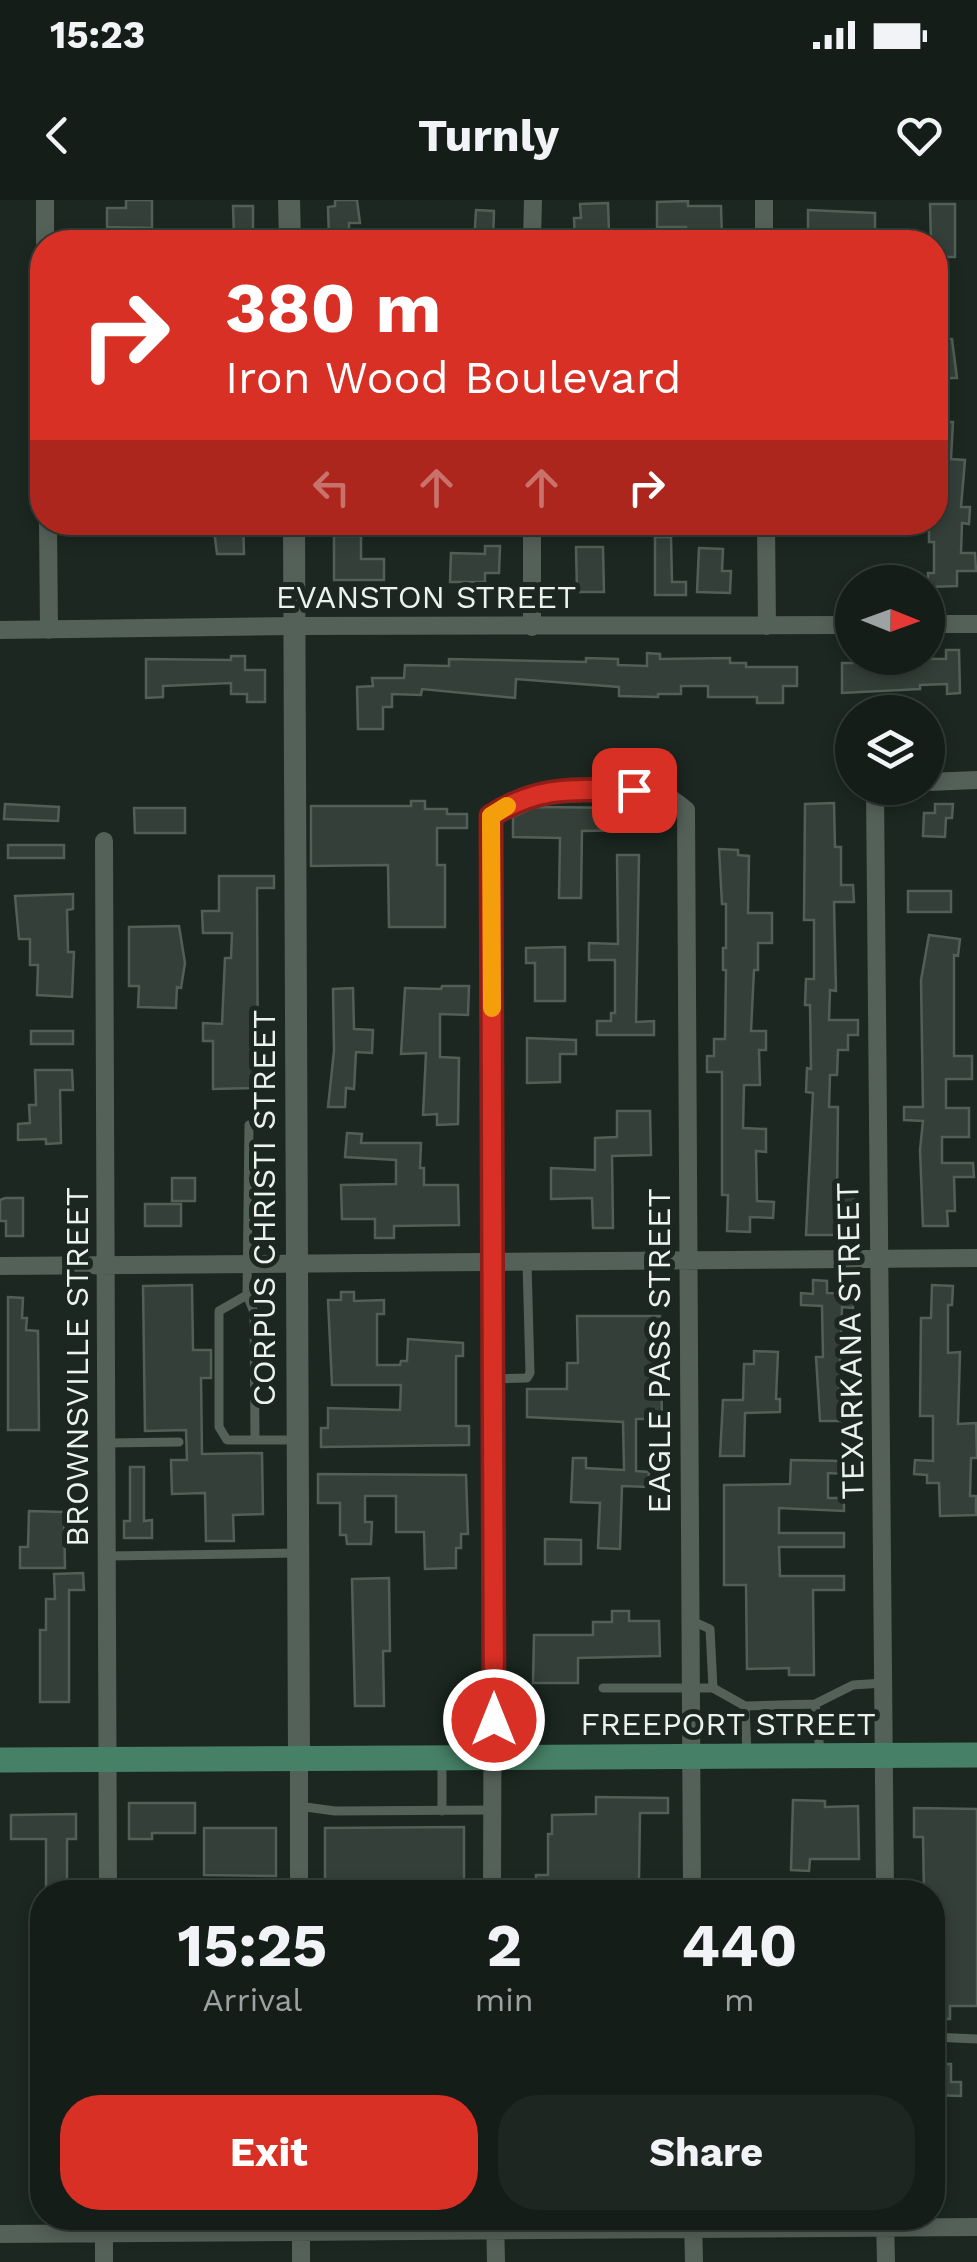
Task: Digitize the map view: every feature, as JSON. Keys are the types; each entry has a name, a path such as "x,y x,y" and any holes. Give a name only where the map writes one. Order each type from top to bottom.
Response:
{"main road":[{"name":"FREEPORT STREET","path":"0,1760 977,1755"}],"street":[{"path":"45,200 45,230"},
{"path":"290,200 290,230"},
{"path":"532,200 532,230"},
{"path":"764,200 764,230"},
{"path":"48,535 49,630"},
{"name":"CORPUS CHRISTI STREET","path":"294,535 299,1880"},
{"path":"532,535 532,627"},
{"path":"766,535 767,626"},
{"path":"945,624 977,624"},
{"name":"EVANSTON STREET","path":"0,630 835,625"},
{"path":"945,781 977,780"},
{"name":"EAGLE PASS STREET","path":"494,1264 491,816 538,792 634,790 668,797 686,810 692,1880"},
{"name":"TEXARKANA STREET","path":"880,805 884,1880"},
{"name":"BROWNSVILLE STREET","path":"104,841 108,1880"},
{"path":"0,1266 977,1258"},
{"path":"492,1880 494,1264"},
{"path":"945,2226 977,2227"},
{"path":"0,2234 52,2230"},
{"path":"104,2230 104,2262"},
{"path":"301,2230 301,2262"},
{"path":"495,2230 496,2262"},
{"path":"694,2230 694,2262"},
{"path":"886,2230 886,2262"}],"lane":[{"path":"249,1125 247,1296 254,1312 255,1440"},
{"path":"494,1379 527,1378 530,1373 526,1263"},
{"path":"247,1296 219,1310 219,1427 227,1440 297,1440"},
{"path":"108,1443 179,1442"},
{"path":"109,1556 298,1552"},
{"path":"690,1620 710,1629 713,1688"},
{"path":"603,1688 713,1688 745,1706 815,1704 853,1685 884,1683"},
{"path":"815,1704 820,1756"},
{"path":"745,1706 747,1756"},
{"path":"442,1758 442,1811"},
{"path":"298,1806 334,1811 491,1810"},
{"path":"945,2038 977,2040"}],"building":[{"path":"126,200 152,200 152,228 107,227 107,208 126,208"},
{"path":"335,200 357,200 360,223 349,223 349,230 329,230 328,207 335,206"},
{"path":"657,202 721,206 722,230 657,227"},
{"path":"608,203 609,230 574,230 574,218 581,218 580,204"},
{"path":"930,204 955,204 955,257 948,257 948,230 931,230"},
{"path":"233,206 253,206 253,230 234,230"},
{"path":"476,210 494,211 493,230 475,230"},
{"path":"808,210 875,213 875,230 808,230"},
{"path":"948,339 952,339 957,378 948,378"},
{"path":"948,422 953,422 951,459 965,460 961,507 970,507 969,524 962,523 961,553 975,553 976,571 957,571 957,586 945,586 945,565 934,565 934,542 929,542 929,535 948,535"},
{"path":"215,535 243,535 244,554 217,554"},
{"path":"334,536 361,536 361,559 384,559 384,580 334,580"},
{"path":"655,537 671,537 672,582 686,582 686,595 655,595"},
{"path":"485,546 500,546 499,573 485,573 485,582 450,582 451,553 485,554"},
{"path":"576,547 603,547 604,592 577,592"},
{"path":"699,548 723,549 722,571 731,571 730,593 697,592"},
{"path":"946,650 959,650 960,693 947,694 947,684 842,693 842,675 945,675"},
{"path":"647,653 660,654 660,659 730,658 730,663 746,663 746,667 797,667 797,686 783,686 783,703 757,703 757,697 708,697 708,686 681,686 681,694 658,697 619,696 619,687 516,679 515,698 422,689 421,695 392,694 392,707 383,707 383,729 358,729 357,687 373,686 372,678 404,678 405,665 449,666 449,659 586,662 586,658 618,659 618,665 647,666"},
{"path":"231,656 245,656 245,670 265,670 265,702 247,702 247,694 231,694 231,683 163,686 163,697 146,698 146,659 231,660"},
{"path":"411,801 425,801 425,809 467,814 467,828 437,828 437,865 445,865 445,927 389,927 388,865 311,866 311,806 411,806"},
{"path":"834,803 835,847 841,847 841,885 853,885 854,902 834,902 836,991 830,990 829,1020 858,1020 858,1035 848,1035 848,1050 838,1050 837,1075 830,1075 829,1107 838,1107 837,1196 854,1196 854,1225 837,1225 837,1235 806,1235 813,1093 806,1092 807,1068 811,1069 810,1005 805,1005 806,979 814,979 814,920 804,920 805,804"},
{"path":"5,804 59,807 58,821 4,819"},
{"path":"953,804 952,818 946,818 945,837 923,836 924,813 935,813 935,805"},
{"path":"534,807 638,808 639,830 582,831 581,898 559,898 560,838 513,837 513,817"},
{"path":"134,808 185,808 185,833 135,833"},
{"path":"8,845 64,845 64,858 8,858"},
{"path":"719,849 738,850 738,855 749,856 748,913 772,913 772,943 758,943 751,1031 766,1031 766,1050 759,1050 760,1085 744,1085 743,1128 766,1129 766,1152 756,1151 757,1201 774,1202 773,1218 750,1217 750,1232 727,1231 728,1195 722,1195 722,1072 707,1072 707,1056 714,1056 714,1039 725,1039 726,904 722,904"},
{"path":"617,855 639,855 636,1022 654,1021 654,1035 597,1035 597,1021 611,1021 611,1013 615,1013 615,960 589,960 589,943 618,944"},
{"path":"219,876 274,876 274,888 257,888 258,1088 213,1089 213,1041 203,1041 203,1023 222,1024 225,958 231,958 232,933 203,933 202,911 219,911"},
{"path":"908,891 951,891 951,912 908,912"},
{"path":"73,894 73,909 67,910 68,952 74,952 72,997 37,995 38,965 30,965 30,939 19,939 15,896"},
{"path":"179,926 185,963 181,988 177,987 176,1008 138,1007 139,986 129,986 129,927"},
{"path":"929,935 960,939 958,956 954,955 954,1056 972,1056 972,1079 946,1079 946,1108 969,1108 969,1137 942,1137 942,1163 973,1163 974,1177 954,1177 955,1211 947,1211 948,1226 923,1226 923,1121 904,1120 904,1107 923,1107 921,980"},
{"path":"565,947 565,1001 535,1001 535,963 526,963 526,948"},
{"path":"469,986 468,1015 440,1014 440,1057 459,1058 458,1124 437,1125 437,1114 423,1115 426,1053 401,1054 405,988"},
{"path":"353,988 354,1029 373,1030 372,1053 356,1052 354,1089 346,1088 345,1107 328,1107 334,1051 333,989"},
{"path":"31,1031 73,1031 73,1044 31,1044"},
{"path":"527,1038 576,1040 576,1054 560,1054 560,1082 527,1083"},
{"path":"35,1070 72,1070 73,1090 60,1090 61,1143 18,1140 18,1124 30,1123 29,1105 36,1105"},
{"path":"617,1111 650,1111 651,1155 612,1156 613,1228 593,1228 592,1198 551,1199 551,1168 595,1170 595,1138 617,1137"},
{"path":"347,1133 362,1134 361,1143 421,1143 424,1185 458,1185 459,1225 394,1226 394,1238 375,1238 375,1219 342,1219 341,1185 396,1184 396,1160 345,1157"},
{"path":"172,1178 195,1178 195,1201 172,1201"},
{"path":"23,1198 23,1236 6,1236 6,1221 0,1221 0,1200"},
{"path":"145,1204 181,1204 181,1226 145,1226"},
{"path":"813,1280 827,1281 827,1293 854,1294 853,1308 842,1307 839,1388 856,1388 856,1402 841,1403 841,1421 820,1421 816,1357 823,1357 822,1306 801,1305 801,1293 813,1294"},
{"path":"192,1285 193,1350 211,1350 211,1378 201,1378 202,1454 262,1453 263,1514 233,1515 234,1541 206,1541 205,1493 172,1494 171,1460 187,1460 186,1430 145,1431 143,1286"},
{"path":"932,1285 953,1286 952,1305 948,1305 948,1353 960,1352 958,1424 976,1423 977,1458 971,1458 970,1496 976,1496 976,1515 940,1516 939,1483 927,1483 927,1475 914,1474 915,1460 933,1461 933,1416 920,1416 921,1318 931,1318"},
{"path":"341,1292 354,1292 354,1301 384,1300 384,1314 377,1314 377,1365 400,1365 407,1361 408,1339 463,1343 463,1356 456,1356 456,1426 469,1426 469,1445 321,1447 321,1428 328,1428 328,1408 400,1410 401,1385 332,1385 328,1300 341,1300"},
{"path":"8,1297 23,1298 26,1330 38,1331 39,1430 8,1430"},
{"path":"577,1316 660,1316 662,1419 636,1419 636,1471 649,1472 648,1487 622,1486 620,1549 598,1548 600,1503 571,1502 573,1458 586,1458 586,1468 624,1470 623,1422 527,1417 527,1389 567,1389 567,1363 578,1363"},
{"path":"754,1351 778,1352 776,1399 780,1399 780,1412 745,1413 744,1456 720,1456 723,1400 743,1400 744,1364 754,1364"},
{"path":"791,1460 844,1461 844,1474 828,1473 828,1498 844,1498 844,1511 779,1508 779,1533 844,1533 844,1547 779,1547 780,1576 844,1576 844,1590 813,1590 814,1675 789,1675 789,1668 747,1669 746,1585 724,1585 724,1485 790,1484"},
{"path":"130,1467 144,1467 144,1521 152,1520 152,1538 124,1538 124,1521 130,1521"},
{"path":"318,1474 466,1475 468,1534 461,1534 461,1548 456,1548 456,1568 425,1569 424,1532 396,1532 396,1496 365,1496 365,1522 372,1522 371,1544 347,1544 346,1535 340,1535 340,1503 318,1503"},
{"path":"29,1511 64,1512 65,1568 20,1568 20,1547 28,1547"},
{"path":"545,1539 581,1540 581,1564 545,1564"},
{"path":"83,1573 84,1590 69,1590 69,1702 40,1702 40,1630 46,1630 46,1599 55,1599 54,1574"},
{"path":"389,1578 390,1651 383,1651 384,1706 355,1706 352,1579"},
{"path":"612,1611 629,1611 629,1621 659,1621 660,1656 578,1658 578,1683 533,1683 534,1635 593,1635 593,1622 612,1622"},
{"path":"596,1797 668,1798 668,1813 640,1813 639,1879 666,1880 536,1880 536,1875 548,1875 552,1815 596,1814"},
{"path":"793,1800 825,1801 825,1807 858,1806 859,1859 810,1859 809,1871 791,1870"},
{"path":"129,1803 195,1803 195,1833 152,1833 152,1839 129,1839"},
{"path":"914,1808 977,1809 977,2006 950,2006 950,2019 945,2019 945,1880 924,1880 923,1837 914,1837"},
{"path":"76,1814 76,1839 67,1839 67,1880 46,1880 46,1839 11,1839 11,1815"},
{"path":"464,1827 464,1880 325,1880 325,1828"},
{"path":"204,1828 276,1828 276,1876 204,1875"},
{"path":"945,2064 951,2064 951,2082 961,2082 961,2096 945,2095"}],"slow traffic":[{"path":"492,1008 491,816 507,806"}],"route":[{"path":"494,1720 491,816 538,792 634,790"}]}
